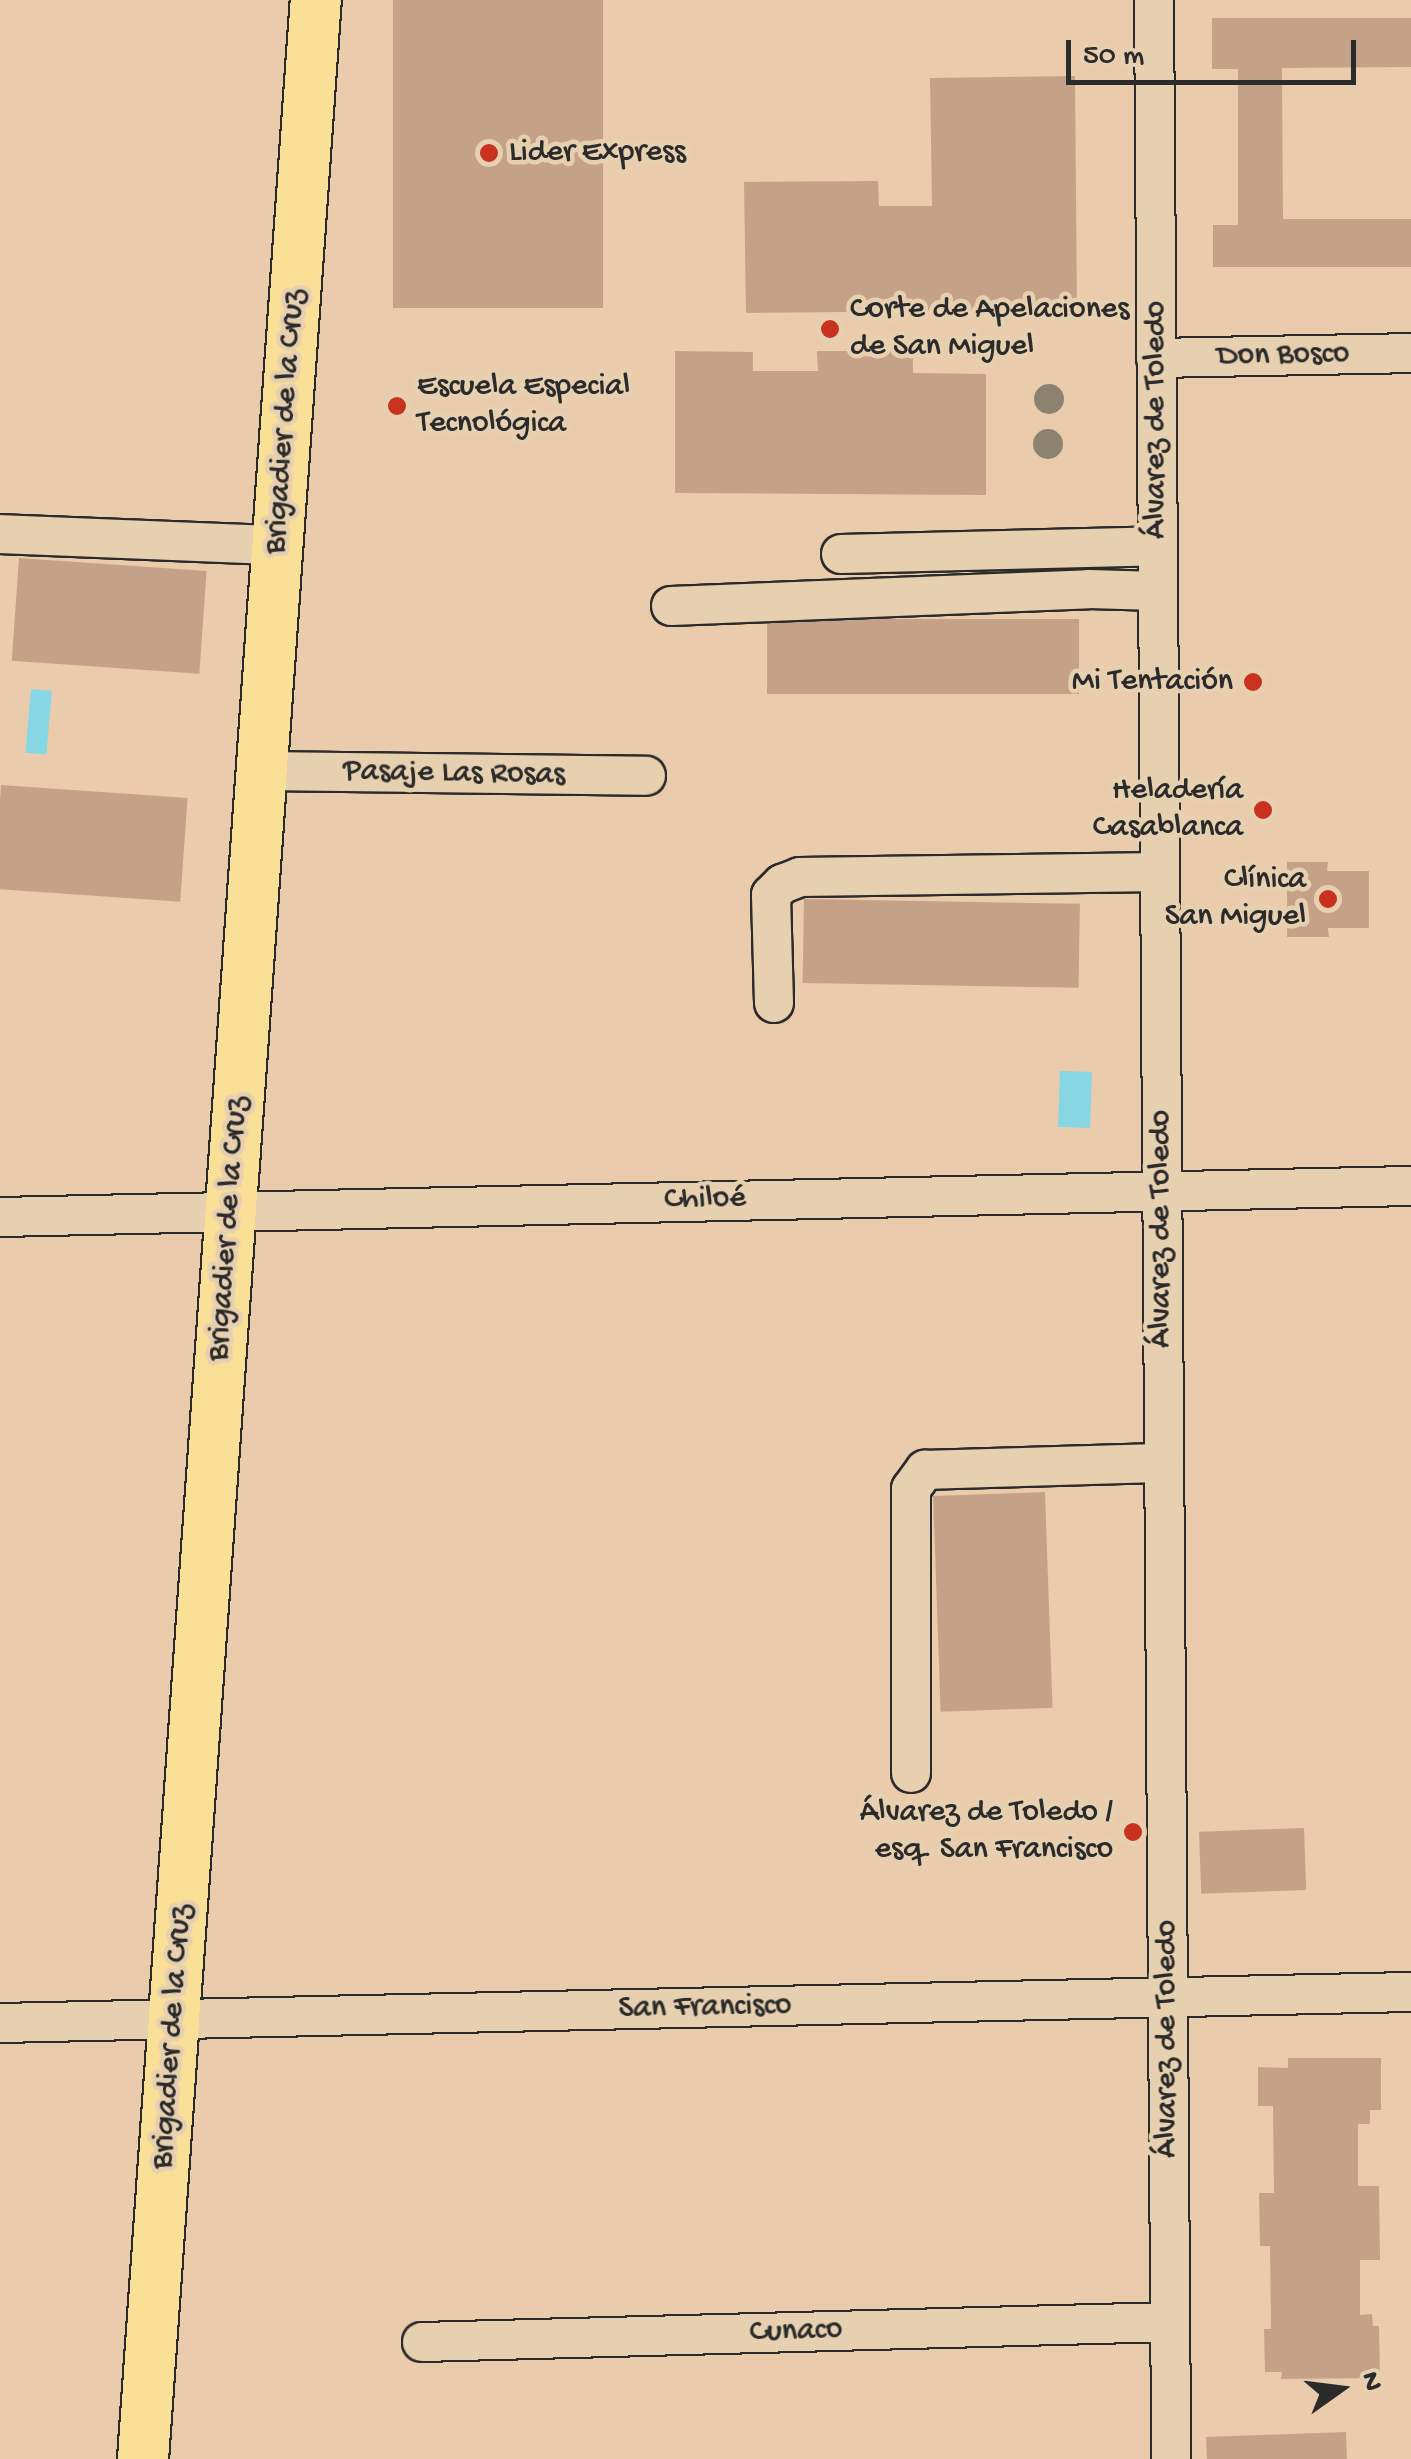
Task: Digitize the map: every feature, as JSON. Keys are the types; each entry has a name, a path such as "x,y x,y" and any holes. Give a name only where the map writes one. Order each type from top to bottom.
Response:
{"main road":[{"name":"Brigadier de la Cruz","path":"143,2459 316,0"}],"street":[{"name":"Álvarez de Toledo","path":"1154,0 1171,2459"},
{"name":"Don Bosco","path":"1156,358 1411,353"},
{"path":"0,534 278,544"},
{"path":"841,554 1158,546"},
{"path":"670,606 1089,589 1158,590"},
{"name":"Pasaje Las Rosas","path":"262,771 646,776"},
{"path":"774,1002 770,896 782,884 800,877 1160,872"},
{"name":"Chiloé","path":"0,1218 1411,1186"},
{"path":"910,1773 911,1489 925,1470 1164,1463"},
{"name":"San Francisco","path":"0,2024 1411,1992"},
{"name":"Cunaco","path":"422,2342 1170,2322"}],"water":[{"path":"31,689 52,691 46,755 25,753"},
{"path":"1060,1071 1092,1072 1090,1128 1058,1127"}],"building":[{"name":"Lider Express","path":"393,0 603,0 603,308 393,308"},
{"path":"1212,18 1411,18 1411,67 1282,68 1283,219 1411,219 1411,267 1213,267 1213,225 1238,225 1238,69 1212,69"},
{"path":"1075,76 1077,310 746,313 744,182 878,181 879,206 932,206 930,78"},
{"path":"675,351 753,352 753,371 818,371 817,351 913,351 913,373 986,374 986,495 675,493"},
{"path":"19,558 207,571 199,674 12,661"},
{"path":"767,619 1079,619 1079,694 767,694"},
{"path":"1,785 188,798 180,902 0,889"},
{"name":"Clínica San Miguel","path":"1287,862 1328,862 1327,871 1369,871 1369,928 1328,928 1329,937 1287,937"},
{"path":"804,899 1080,904 1078,988 803,983"},
{"path":"1045,1492 1053,1708 941,1712 933,1496"},
{"path":"1304,1828 1306,1890 1201,1894 1199,1832"},
{"path":"1288,2058 1381,2058 1381,2110 1370,2110 1370,2124 1358,2124 1358,2186 1379,2186 1380,2260 1360,2260 1360,2315 1372,2314 1373,2326 1379,2326 1380,2378 1281,2379 1282,2372 1265,2372 1264,2329 1271,2329 1270,2246 1260,2246 1259,2193 1274,2193 1273,2106 1258,2106 1258,2067 1288,2068"},
{"path":"1346,2432 1347,2459 1207,2459 1206,2437"}],"place":[{"name":"Lider Express","path":"489,153"},
{"name":"Corte de Apelaciones de San Miguel","path":"830,329"},
{"name":"Escuela Especial Tecnológica","path":"397,406"},
{"name":"Mi Tentación","path":"1253,682"},
{"name":"Heladería Casablanca","path":"1263,810"},
{"name":"Clínica San Miguel","path":"1328,899"},
{"name":"Álvarez de Toledo / esq. San Francisco","path":"1133,1832"}]}
